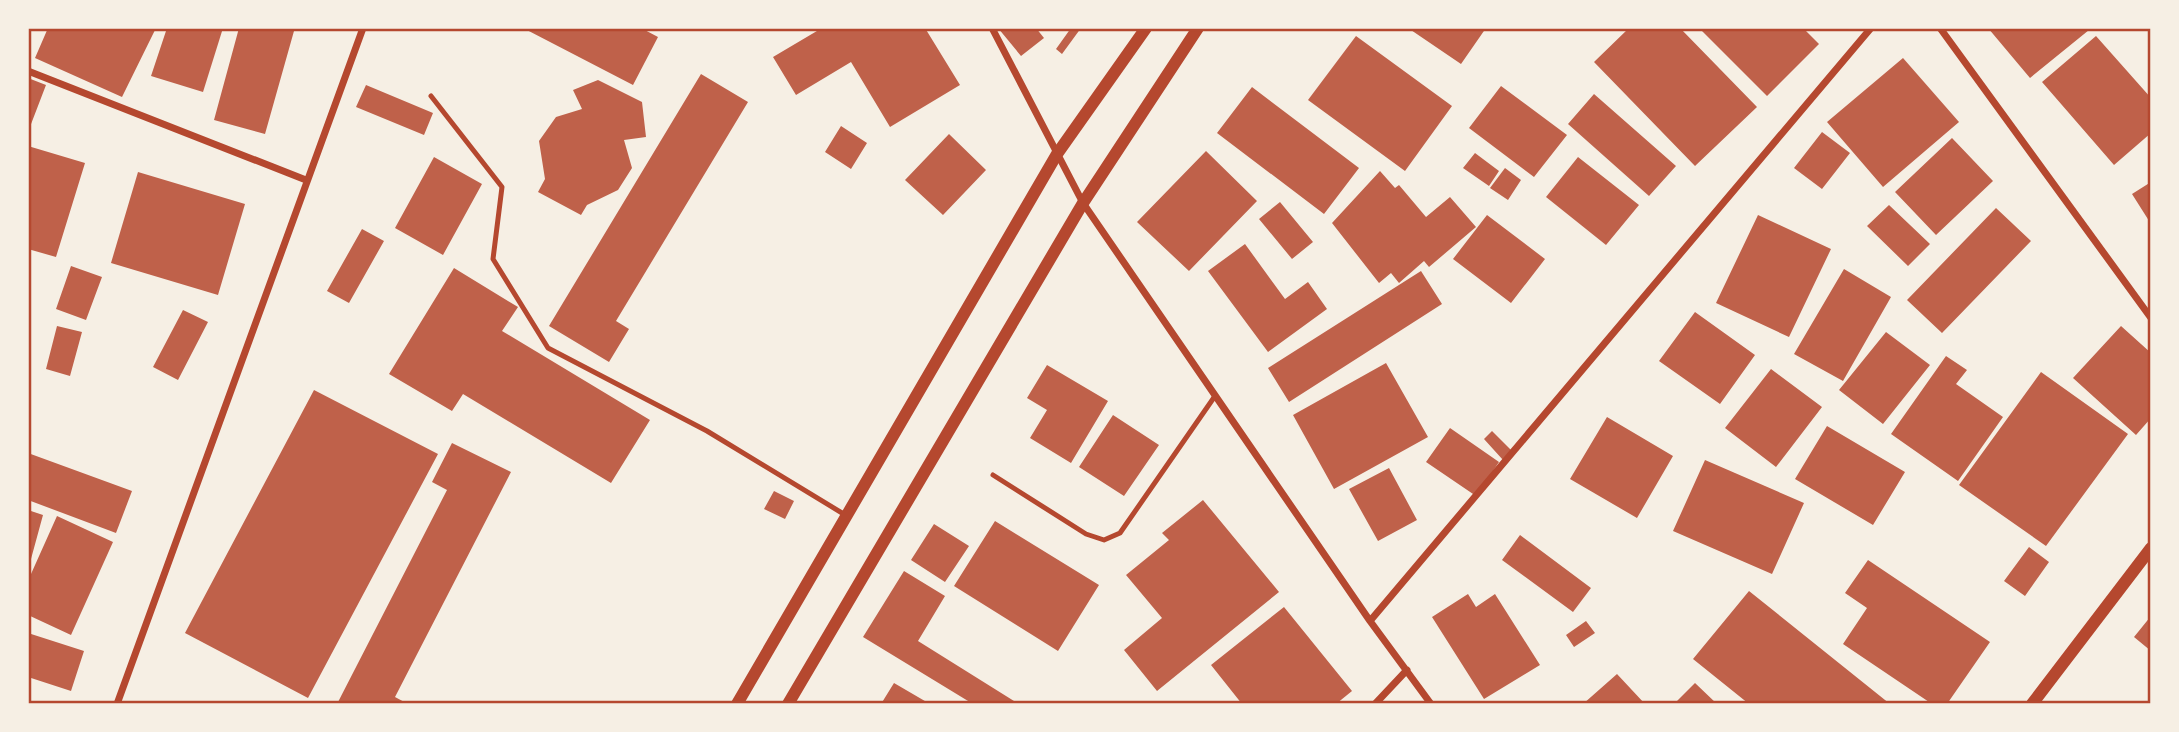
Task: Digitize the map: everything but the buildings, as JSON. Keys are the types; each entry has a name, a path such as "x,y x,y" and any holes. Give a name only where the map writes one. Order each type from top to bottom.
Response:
{"street":[{"path":"117,704 363,28"},
{"path":"992,28 1083,203 1370,621 1431,704"},
{"path":"737,704 1057,154 1146,28"},
{"path":"788,704 1083,203 1198,28"},
{"path":"1370,621 1871,28"},
{"path":"1940,28 2151,318"},
{"path":"28,71 306,180"},
{"path":"2032,704 2151,548"},
{"path":"1375,704 1407,670"}],"lane":[{"path":"431,96 502,187 493,259 548,348 706,431 847,516"},
{"path":"993,475 1086,534 1104,540 1120,533 1215,396"}]}
